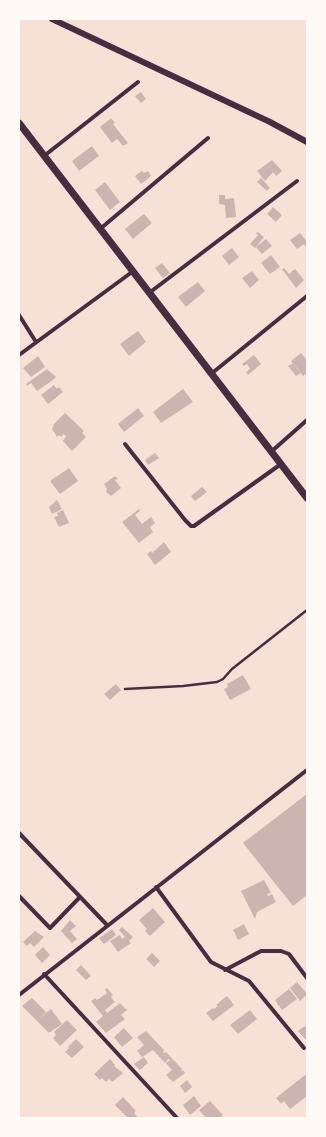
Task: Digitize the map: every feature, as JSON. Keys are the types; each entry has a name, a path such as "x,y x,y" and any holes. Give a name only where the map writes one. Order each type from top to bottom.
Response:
{"main road":[{"path":"19,123 307,498"}],"street":[{"path":"52,19 270,122 307,142"},
{"path":"44,156 138,82"},
{"path":"100,229 208,138"},
{"path":"149,294 297,181"},
{"path":"19,355 132,272"},
{"path":"211,374 307,296"},
{"path":"19,315 36,342"},
{"path":"272,451 307,420"},
{"path":"125,444 191,526 194,526 281,464"},
{"path":"19,995 307,770"},
{"path":"19,833 107,925"},
{"path":"156,887 211,962 248,981 304,1048"},
{"path":"19,896 50,928 80,897"},
{"path":"225,970 261,951 281,951 289,954 307,978"},
{"path":"44,974 177,1118"}],"lane":[{"path":"125,689 183,686 223,679 232,669 307,610"}],"building":[{"path":"141,92 146,99 141,103 135,96"},
{"path":"111,118 115,123 113,124 128,143 123,146 117,139 112,143 100,127"},
{"path":"92,146 99,156 79,171 72,161"},
{"path":"272,160 282,171 276,176 273,172 265,181 257,171"},
{"path":"142,171 144,173 148,171 151,176 141,184 135,176"},
{"path":"261,178 270,188 267,191 257,182"},
{"path":"105,182 120,202 110,210 95,190"},
{"path":"219,195 225,195 225,199 234,198 236,217 226,218 225,205 219,204"},
{"path":"273,207 282,215 276,222 267,214"},
{"path":"144,214 152,223 133,239 125,229"},
{"path":"258,232 264,237 255,248 250,244 258,235 256,233"},
{"path":"300,233 307,242 307,248 304,244 297,249 290,240"},
{"path":"266,239 272,246 262,254 256,247"},
{"path":"232,248 239,257 229,265 222,256"},
{"path":"271,255 280,267 270,274 261,263"},
{"path":"162,263 170,273 163,278 155,268"},
{"path":"284,268 289,274 295,269 304,280 296,288 282,269"},
{"path":"252,271 259,280 250,288 242,278"},
{"path":"198,282 205,291 186,307 178,297"},
{"path":"138,331 146,342 129,356 120,344"},
{"path":"301,353 307,360 307,373 303,376 291,361"},
{"path":"254,355 261,364 248,375 246,372 250,369 247,364 244,366 242,364"},
{"path":"38,356 45,367 31,377 23,368"},
{"path":"293,363 301,373 296,376 288,366"},
{"path":"47,369 56,377 37,391 31,383 27,386 26,384"},
{"path":"54,385 57,389 59,387 63,392 48,404 41,395"},
{"path":"183,389 193,402 161,423 153,412"},
{"path":"138,408 144,416 124,432 118,424"},
{"path":"65,413 84,431 82,433 86,437 72,451 63,441 66,436 64,434 61,437 59,435 57,437 52,429 54,424"},
{"path":"155,453 159,458 148,465 145,460"},
{"path":"69,468 78,481 60,494 50,481"},
{"path":"115,476 118,479 115,480 121,488 111,496 106,492 107,489 104,484"},
{"path":"202,487 207,492 195,501 191,496"},
{"path":"57,500 62,509 52,514 49,507"},
{"path":"139,509 140,511 135,515 142,524 151,517 155,523 150,527 153,532 139,543 122,522"},
{"path":"63,510 69,523 59,527 54,517 58,516 57,513"},
{"path":"164,542 171,552 155,565 147,554 151,551 152,553"},
{"path":"243,675 251,689 230,700 224,689 228,687 227,684"},
{"path":"116,684 121,690 110,700 104,694"},
{"path":"307,794 307,895 293,906 243,843"},
{"path":"264,880 271,893 267,894 268,896 272,894 276,902 257,912 255,919 241,891"},
{"path":"153,908 165,922 150,936 145,931 147,929 139,920"},
{"path":"70,920 76,926 70,931 77,939 72,943 61,931"},
{"path":"244,924 249,934 238,940 233,930"},
{"path":"122,927 133,937 129,941 131,943 118,952 110,941 120,935 122,939 125,937 119,930"},
{"path":"112,929 116,935 104,944 99,938"},
{"path":"35,931 44,937 34,947 30,943 27,946 23,942"},
{"path":"43,947 50,955 42,963 35,955"},
{"path":"152,953 160,961 154,967 146,959"},
{"path":"81,965 91,976 86,980 76,970"},
{"path":"297,982 307,994 300,1001 290,988"},
{"path":"107,988 113,995 111,997 115,1002 105,1010 107,1013 120,1003 127,1010 121,1015 125,1019 106,1033 96,1022 103,1016 91,1001 95,998 97,1000 107,993 105,990"},
{"path":"289,989 297,999 282,1010 275,1000"},
{"path":"227,996 234,1005 213,1021 206,1013 218,1006 216,1005"},
{"path":"32,998 46,1012 38,1019 51,1009 62,1024 49,1033 22,1006"},
{"path":"250,1010 257,1019 238,1034 230,1025"},
{"path":"67,1020 77,1030 60,1046 53,1038 56,1035 54,1032"},
{"path":"305,1026 307,1029 307,1041 298,1031"},
{"path":"124,1028 133,1038 122,1047 114,1037"},
{"path":"146,1031 164,1050 163,1052 166,1052 182,1069 181,1072 183,1070 185,1073 173,1082 166,1075 172,1070 166,1063 170,1060 168,1059 165,1063 153,1050 142,1057 137,1051 144,1045 137,1037"},
{"path":"76,1039 84,1047 72,1058 65,1052"},
{"path":"144,1057 148,1063 140,1070 134,1064"},
{"path":"110,1059 115,1065 114,1066 123,1073 112,1082 109,1079 106,1082 102,1078 100,1080 94,1074"},
{"path":"305,1075 307,1078 307,1096 290,1109 284,1101 281,1104 276,1098"},
{"path":"187,1080 192,1087 185,1093 180,1086"},
{"path":"194,1096 201,1106 190,1115 183,1105"},
{"path":"123,1097 136,1111 134,1113 138,1118 128,1118 115,1105"},
{"path":"210,1101 223,1115 220,1118 206,1118 199,1110"}]}
